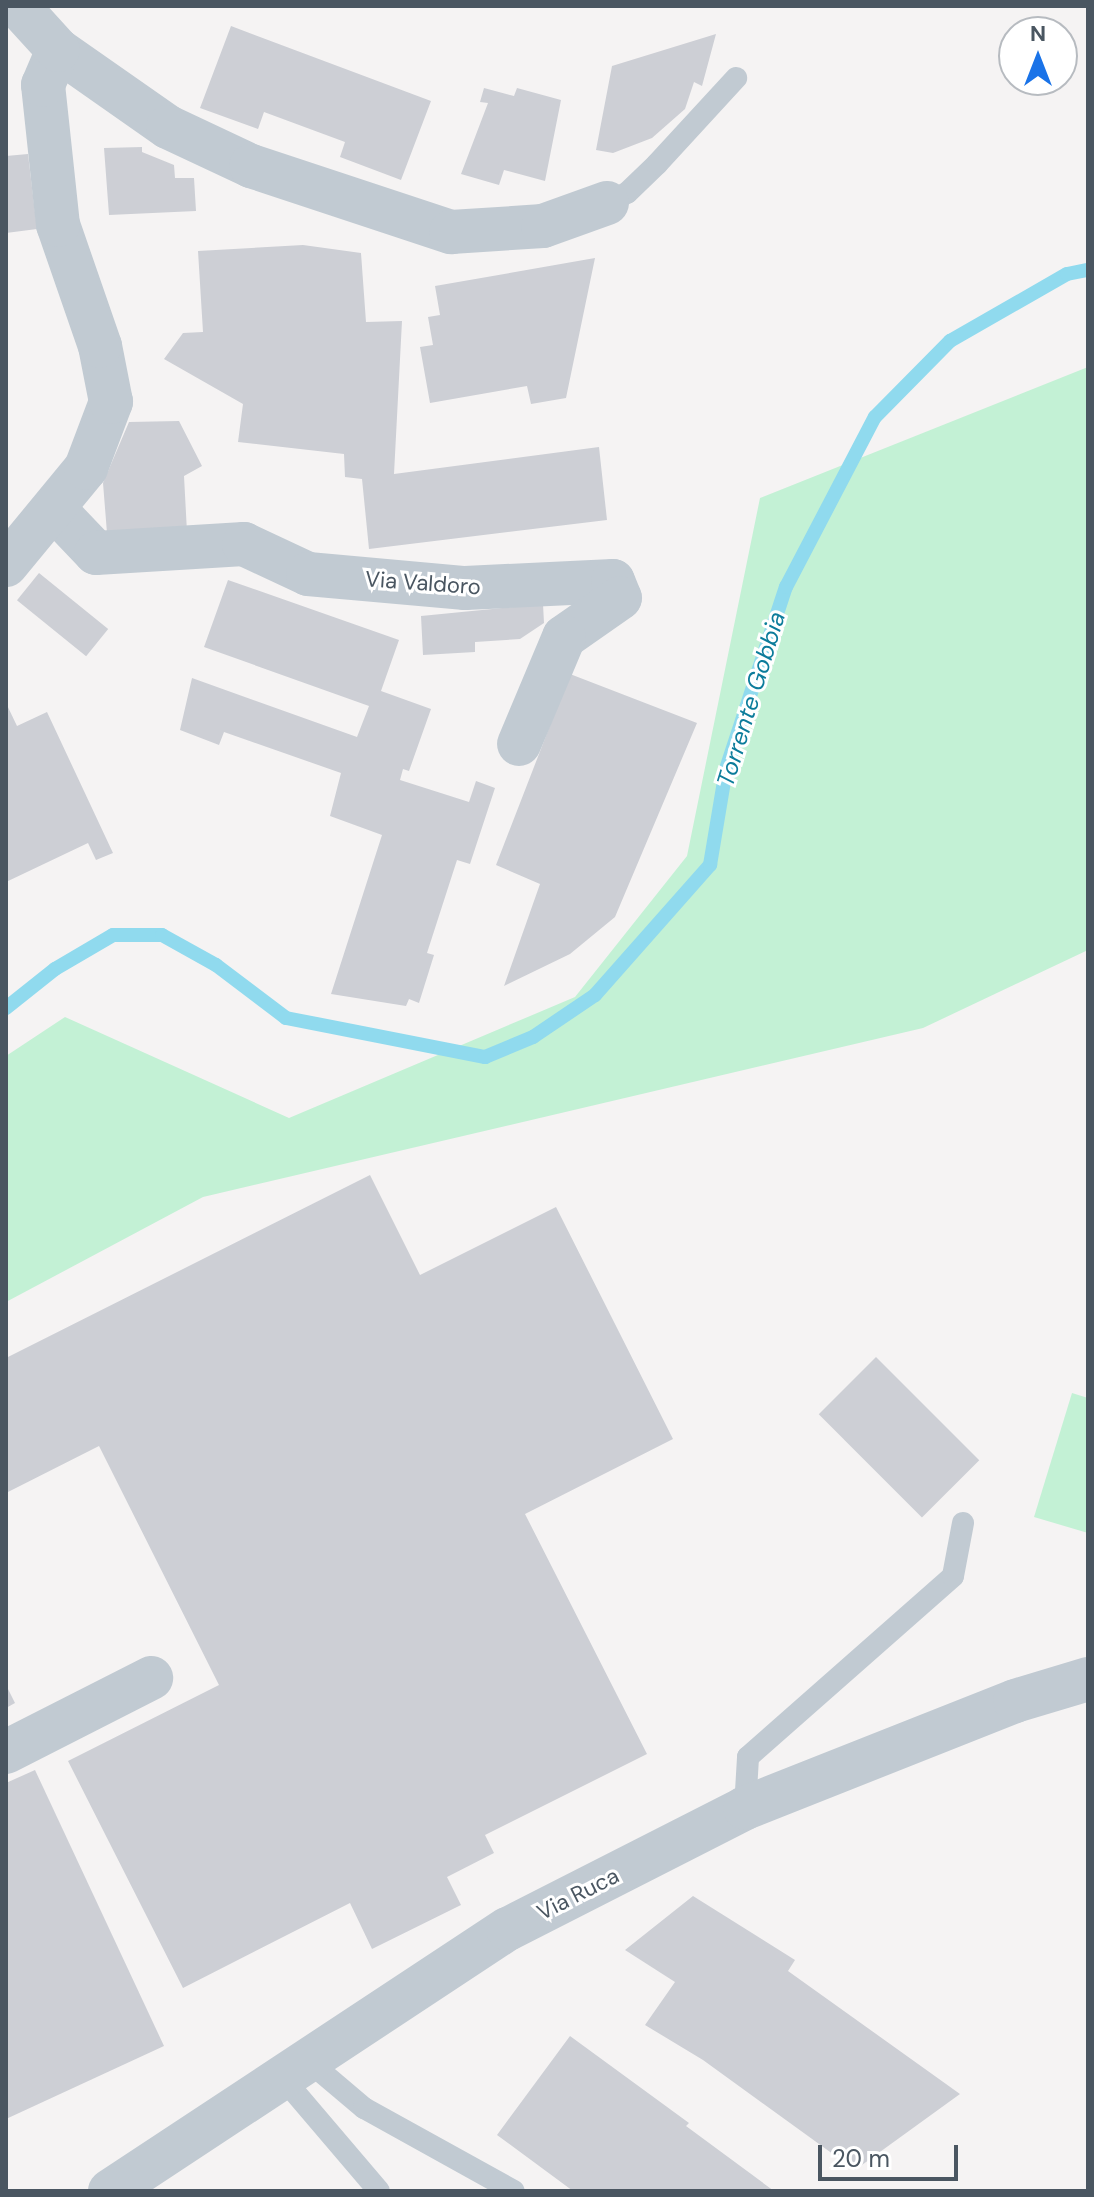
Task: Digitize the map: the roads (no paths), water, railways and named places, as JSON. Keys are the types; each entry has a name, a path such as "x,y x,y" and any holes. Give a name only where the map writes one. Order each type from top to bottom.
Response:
{"street":[{"path":"18,6 58,50 168,127 251,166 451,232 543,226 607,203"},
{"path":"6,565 56,511 86,468 111,402 100,346 58,225 43,85 58,50"},
{"name":"Via Valdoro","path":"56,511 96,553 244,544 308,574 465,588 613,581 620,598 564,637 519,744"},
{"path":"6,1752 151,1678"},
{"name":"Via Ruca","path":"110,2191 293,2067 508,1929 745,1808 1015,1701 1088,1679"}],"lane":[{"path":"607,203 647,174 736,78"},
{"path":"745,1808 748,1757 953,1576 963,1523"},
{"path":"293,2067 379,2191"},
{"path":"293,2067 514,2191"}],"waterway":[{"name":"Torrente Gobbia","path":"6,1008 55,969 113,935 162,935 216,965 286,1018 485,1057 533,1037 595,995 710,865 726,769 786,587 875,417 950,341 1067,274 1088,270"}]}
